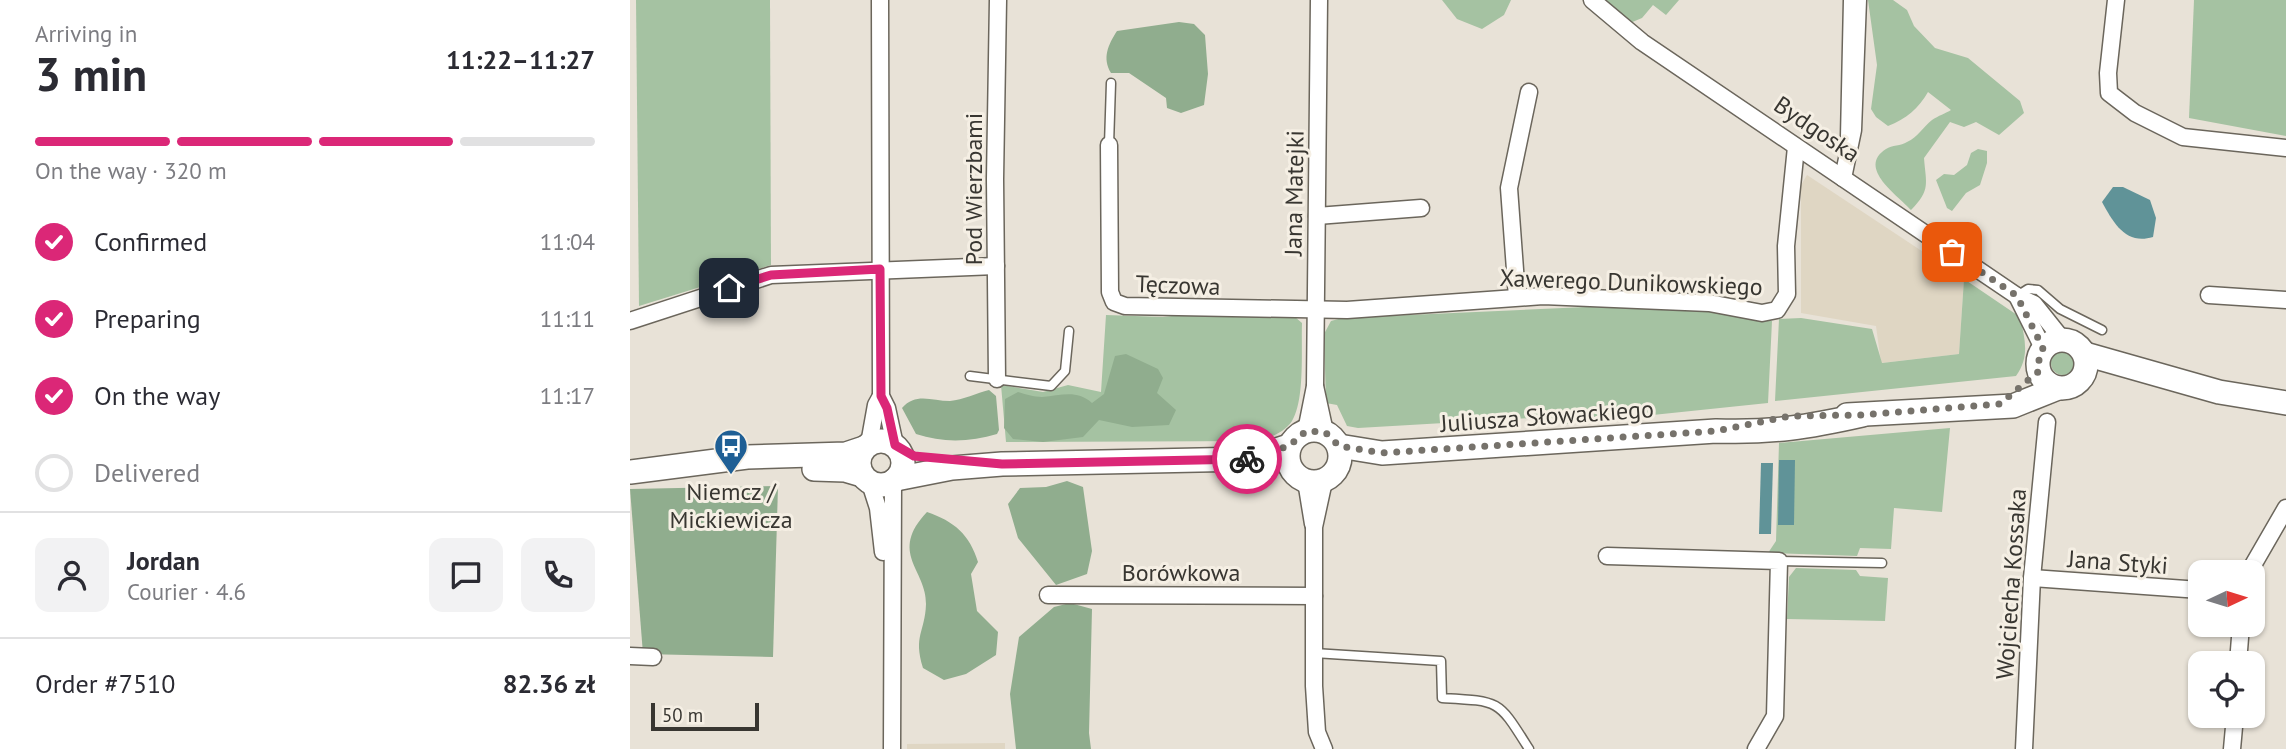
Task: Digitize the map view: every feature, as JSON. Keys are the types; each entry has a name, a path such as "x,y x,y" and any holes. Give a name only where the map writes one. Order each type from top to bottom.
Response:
{"street":[{"path":"880,0 881,396 903,463 895,481 892,749"},
{"name":"Pod Wierzbami","path":"998,0 998,379"},
{"name":"Jana Matejki","path":"1320,0 1315,310 1314,653 1317,732 1324,749"},
{"name":"Bydgoska","path":"1592,0 1642,42 2017,296 2048,353"},
{"path":"1838,175 1853,130 1858,0"},
{"path":"2116,0 2108,73 2109,93 2134,113 2183,137 2286,148"},
{"path":"1517,297 1509,188 1529,92"},
{"name":"Tęczowa","path":"1109,145 1109,276 1114,302 1138,306 1315,310"},
{"name":"Xawerego Dunikowskiego","path":"1315,310 1348,310 1517,297 1709,303 1762,313 1777,310 1787,293 1786,246 1796,147"},
{"path":"1317,216 1421,208"},
{"path":"630,321 755,278 880,269 996,267"},
{"path":"2209,295 2286,299"},
{"path":"2000,404 2048,353 2076,343 2084,366 2074,385 2058,388 2043,379 2048,353"},
{"path":"2084,366 2149,374 2219,392 2286,403"},
{"name":"Juliusza Słowackiego","path":"895,481 952,468 1002,464 1315,456 1361,464 1382,453 1716,431 1773,418 2023,404 2058,388"},
{"path":"881,396 858,463 866,479 881,530 892,624"},
{"name":"Wojciecha Kossaka","path":"2024,749 2032,578 2047,422"},
{"path":"630,472 747,457 846,454 881,440 897,447"},
{"name":"Juliusza Słowackiego","path":"897,447 914,456 1002,464"},
{"path":"710,462 845,471 880,486 895,481"},
{"path":"2256,560 2286,508"},
{"path":"1607,556 1779,561 1776,704 1770,729 1756,749"},
{"name":"Jana Styki","path":"2032,578 2188,589"},
{"name":"Borówkowa","path":"1048,595 1314,596"},
{"path":"630,656 653,657"},
{"path":"2232,749 2234,728"}],"lane":[{"path":"1838,175 1845,151 1848,0"},
{"path":"1109,145 1111,83"},
{"path":"2017,296 2028,289 2038,290 2060,309 2102,330"},
{"path":"971,376 1044,387 1060,380 1068,361 1069,331"},
{"path":"1779,561 1882,564"},
{"path":"1314,653 1441,661 1442,698 1489,700 1503,708 1529,749"}],"shaded area":[{"path":"1807,175 1964,279 1959,354 1881,363 1876,326 1801,313 1801,185"},
{"path":"1005,743 1005,749 907,749 907,744"}],"green space":[{"path":"636,0 770,0 771,265 639,306"},
{"path":"1442,0 1511,0 1504,15 1482,29 1457,19"},
{"path":"1605,0 1679,0 1666,15 1653,5 1642,18 1630,23"},
{"path":"1868,0 1893,0 1907,10 1914,26 1935,48 1968,58 2020,101 2024,113 1999,135 1976,122 1964,127 1950,122 1924,158 1926,186 1922,197 1911,210 1890,190 1878,173 1878,157 1886,149 1911,140 1932,120 1951,110 1928,92 1916,108 1895,123 1888,126 1876,117 1871,109 1877,65"},
{"path":"2194,0 2286,0 2286,136 2189,118"},
{"path":"1179,22 1194,24 1205,35 1208,74 1204,105 1181,113 1167,108 1166,98 1129,73 1111,73 1107,62 1109,46 1117,31"},
{"path":"1978,149 1987,151 1987,163 1980,185 1966,193 1952,211 1947,208 1936,180 1944,174 1954,175 1967,165 1971,153"},
{"path":"1964,279 2020,317 2025,355 2016,376 1775,401 1779,319 1801,318 1872,329 1882,363 1959,354"},
{"path":"1608,306 1708,308 1772,321 1768,403 1566,424 1549,417 1358,428 1347,426 1337,405 1326,403 1324,334 1331,321 1342,318"},
{"path":"1198,313 1295,317 1302,323 1299,400 1292,421 1282,431 1260,441 1006,442 1001,385 1043,392 1068,385 1101,392 1106,315 1163,317"},
{"path":"2063,351 2072,354 2075,363 2072,372 2063,375 2054,372 2051,363 2054,354"},
{"path":"1126,354 1158,369 1163,378 1157,393 1176,410 1169,425 1132,427 1099,420 1083,437 1043,442 1013,439 1004,428 1005,399 1018,392 1039,397 1068,394 1080,396 1092,403 1104,394 1115,356"},
{"path":"989,390 996,396 999,430 997,434 987,437 946,440 916,434 902,408 913,400 925,398 950,401"},
{"path":"1950,428 1942,512 1894,508 1891,549 1860,548 1857,556 1768,553 1776,541 1779,443"},
{"path":"1067,481 1083,487 1092,551 1087,574 1056,585 1018,538 1008,504 1020,488 1046,487"},
{"path":"778,486 773,657 643,654 630,489"},
{"path":"927,512 960,530 975,552 978,562 971,574 977,611 998,632 996,655 966,674 944,680 923,668 919,648 925,614 925,592 910,550 916,526"},
{"path":"1796,568 1856,570 1860,576 1888,578 1885,621 1787,619 1789,577"},
{"path":"1070,603 1092,609 1089,733 1091,749 1016,749 1010,694 1019,637 1054,607"}],"water":[{"path":"2113,187 2123,187 2150,200 2156,218 2153,237 2135,238 2116,225 2102,202"},
{"path":"1779,460 1795,460 1794,525 1778,525"},
{"path":"1761,463 1773,463 1771,534 1759,534"}],"way so far":[{"path":"1247,459 1289,446 1299,434 1315,429 1331,435 1339,446 1382,453 1522,446 1716,431 1790,416 1862,415 2000,404 2026,385 2039,371 2039,356 2043,348 2017,296 1952,252"}],"place":[{"name":"Niemcz / Mickiewicza","path":"731,476"}],"route":[{"path":"729,288 771,275 880,269 881,396 887,408 895,445 914,456 1002,464 1247,459"}]}
